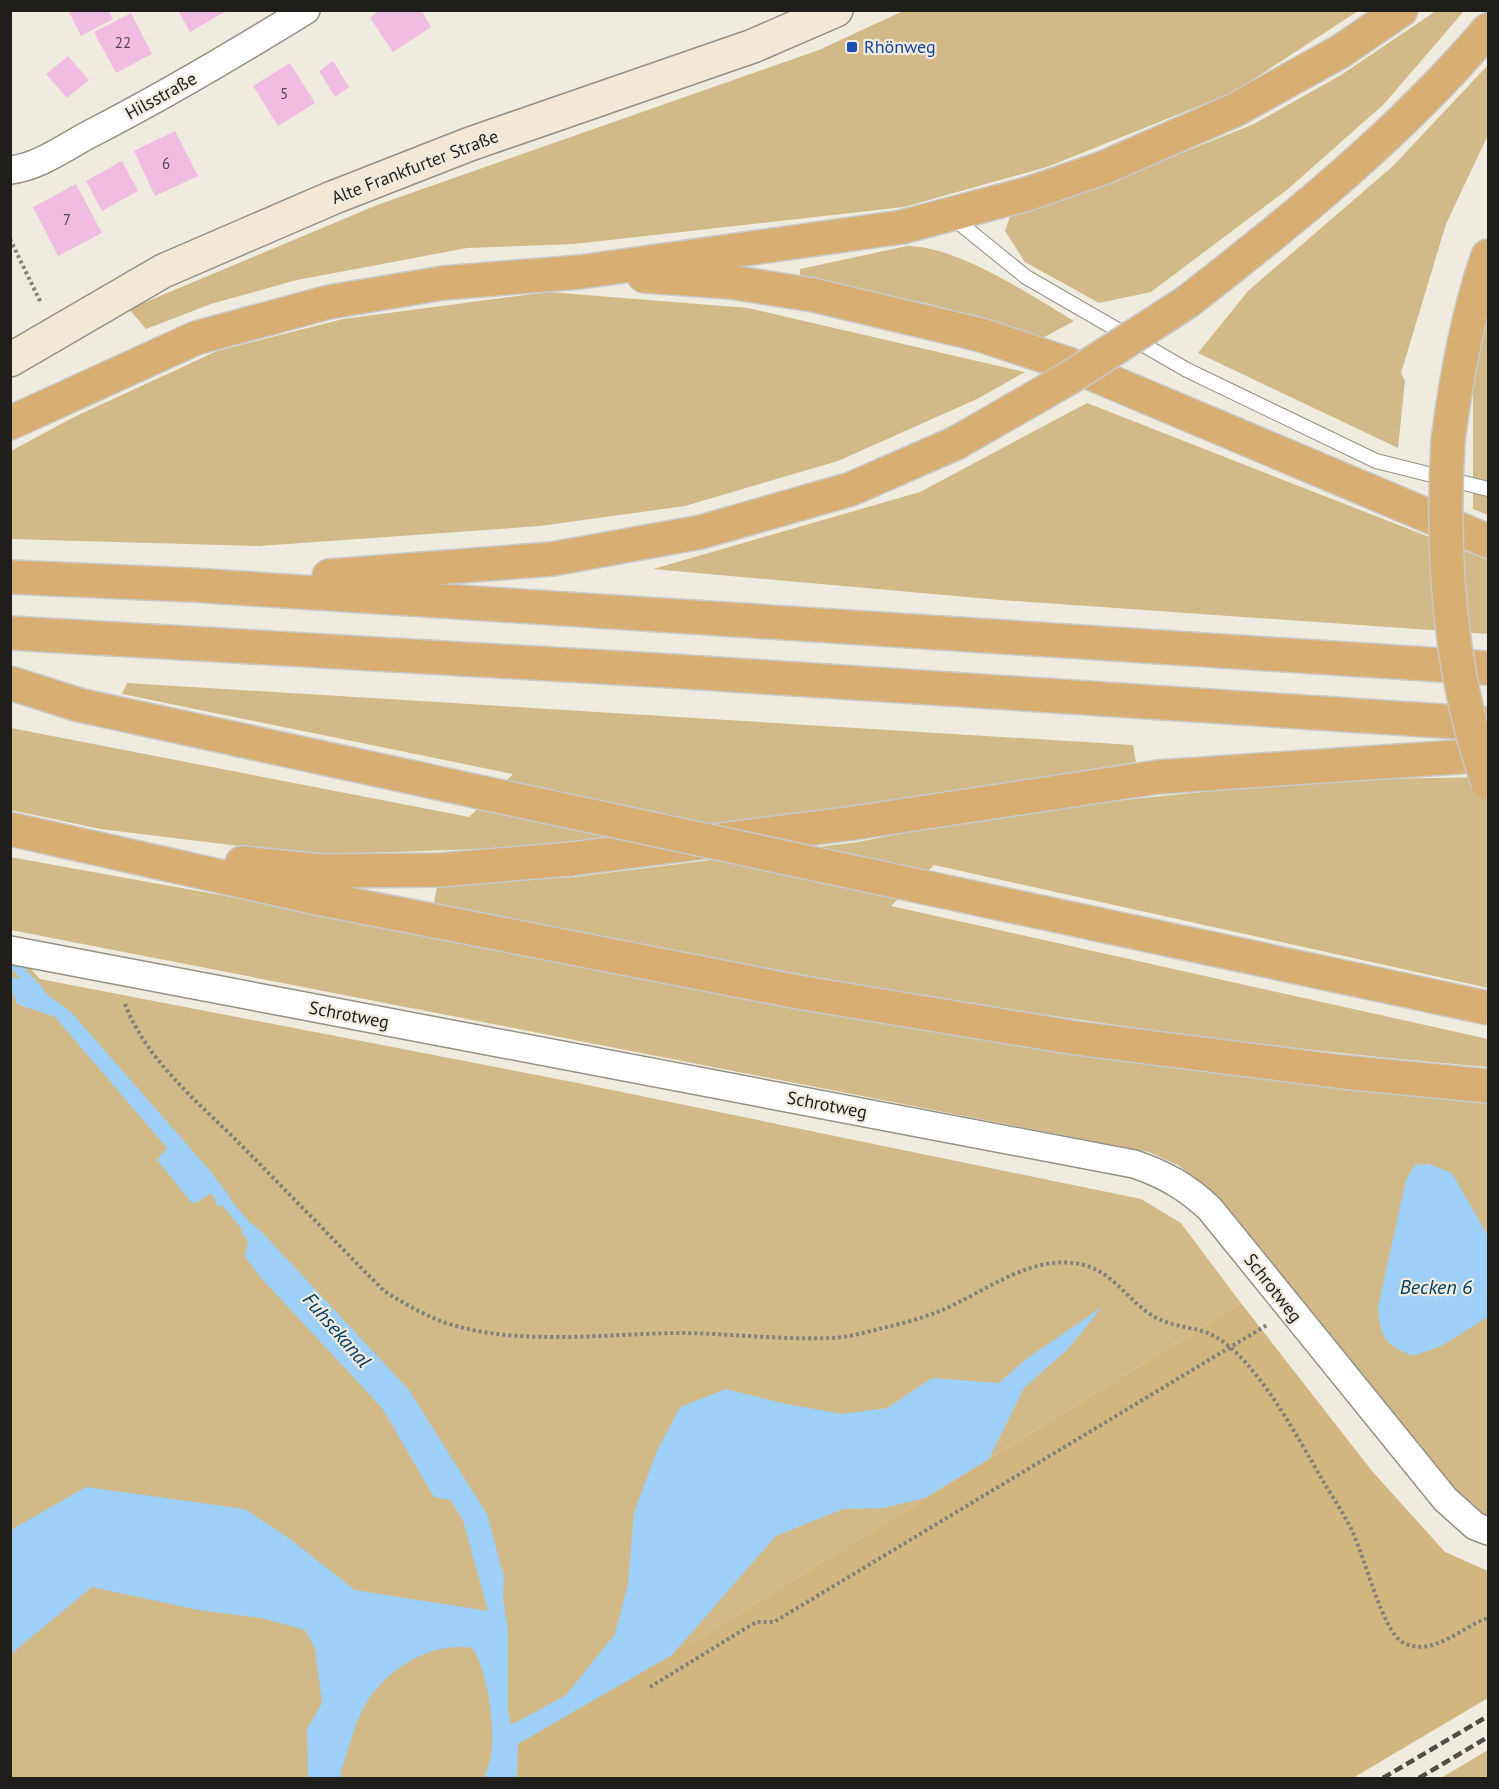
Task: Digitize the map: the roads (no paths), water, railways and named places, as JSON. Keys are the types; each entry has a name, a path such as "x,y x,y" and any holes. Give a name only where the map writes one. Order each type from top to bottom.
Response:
{"highway":[{"path":"10,423 196,338 329,302 443,283 580,272 902,227 1028,194 1103,168 1177,138 1292,80 1401,10"},
{"path":"192,585 552,559 690,534 851,489 956,442 1069,378 1187,302 1288,223 1363,160 1455,69 1488,30"},
{"path":"1488,256 1463,347 1448,441 1445,527 1453,635 1464,699 1488,783"},
{"path":"580,272 730,282 813,295 981,335 1071,365 1488,541"},
{"path":"10,577 192,585 1488,668"},
{"path":"10,633 672,670 1488,724"},
{"path":"10,683 79,705 1488,1008"},
{"path":"94,847 321,871 440,870 571,859 854,824 1158,777 1488,755"},
{"path":"10,830 312,897 798,992 1076,1038 1343,1072 1488,1086"}],"street":[{"name":"Hilsstraße","path":"10,170 32,165 135,111 224,62 306,10"},
{"name":"Alte Frankfurter Straße","path":"10,360 163,271 332,198 470,144 753,46 836,10"},
{"name":"Schrotweg","path":"13,951 1134,1164 1174,1179 1210,1209 1290,1311 1445,1499 1475,1526 1488,1531"}],"lane":[{"path":"950,215 1026,277 1187,370 1376,461 1488,489"}],"water":[{"path":"11,977 37,982 48,995 71,1012 212,1173 230,1197 229,1202 218,1207 213,1195 209,1194 196,1203 191,1202 157,1160 167,1148 55,1017 17,1004 11,988"},
{"name":"Becken 6","path":"1429,1164 1452,1173 1488,1236 1488,1317 1441,1346 1413,1356 1396,1348 1386,1339 1378,1307 1406,1180 1415,1165"},
{"path":"244,1223 251,1223 260,1230 409,1390 487,1514 504,1577 503,1599 508,1628 508,1710 511,1725 566,1695 615,1634 628,1584 634,1512 657,1451 680,1407 726,1389 786,1404 843,1414 887,1408 932,1378 999,1383 1026,1359 1102,1307 1068,1349 1024,1388 989,1459 925,1498 883,1508 843,1509 776,1536 672,1655 518,1744 517,1778 485,1778 492,1750 492,1720 487,1686 478,1658 472,1648 456,1647 426,1653 397,1669 374,1692 361,1712 341,1770 341,1778 308,1778 307,1729 322,1703 315,1648 305,1630 262,1618 198,1610 92,1587 11,1654 11,1530 86,1487 245,1509 290,1539 355,1590 488,1611 463,1520 450,1500 434,1497 382,1408 262,1279 245,1257 248,1241 241,1232"}],"waterway":[{"name":"Fuhsekanal","path":"10,960 39,991"},
{"name":"Fuhsekanal","path":"218,1193 253,1234"}],"railway":[{"path":"1383,1778 1488,1716"},
{"path":"1419,1778 1488,1737"}],"place":[{"name":"Rhönweg","path":"852,47"}]}
